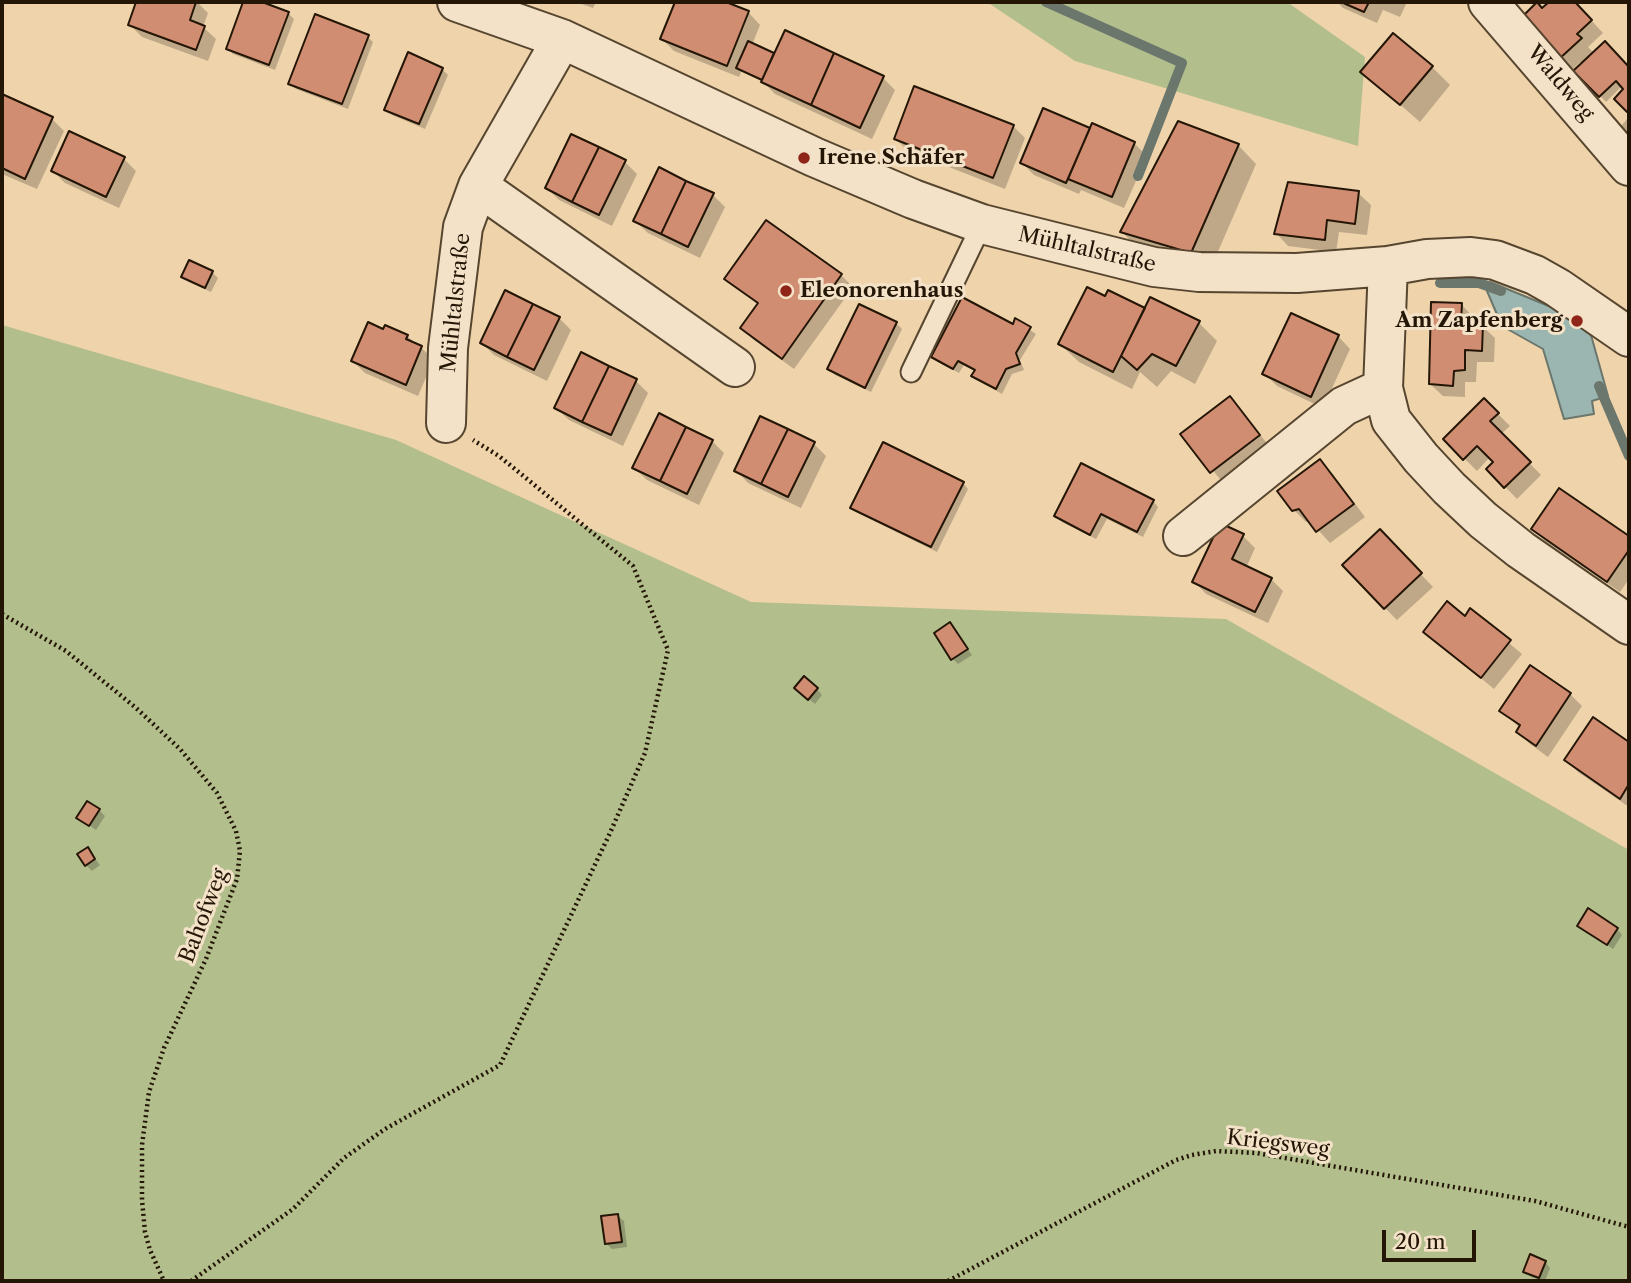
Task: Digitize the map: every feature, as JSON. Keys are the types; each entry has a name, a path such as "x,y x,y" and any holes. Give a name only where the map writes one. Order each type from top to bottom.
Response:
{"street":[{"name":"Mühltalstraße","path":"457,2 562,39 814,157 913,199 982,224 1059,245 1165,268 1199,272 1270,273 1388,266 1438,258 1471,257 1495,260 1535,275 1558,288 1629,337"},
{"name":"Waldweg","path":"1489,2 1629,166"},
{"name":"Mühltalstraße","path":"446,423 448,348 463,227 478,186 562,39"},
{"path":"478,186 735,367"},
{"path":"1388,266 1383,388 1391,420 1421,458 1483,520 1521,550 1629,625"},
{"path":"1182,536 1344,406 1383,388"}],"lane":[{"path":"911,372 982,224"}],"path":[{"path":"191,1281 293,1209 344,1158 385,1129 500,1065 605,845 645,753 667,650 633,566 499,456 446,423"},
{"name":"Bahofweg","path":"2,614 66,652 135,707 180,749 217,793 236,831 240,866 234,887 206,959 164,1048 149,1092 142,1145 142,1200 145,1232 164,1281"},
{"name":"Kriegsweg","path":"948,1281 1176,1160 1216,1151 1256,1153 1535,1201 1629,1227"}],"green space":[{"path":"987,2 1287,2 1365,57 1358,146 1075,61"},
{"path":"2,325 396,440 751,602 1226,619 1629,850 1629,1281 2,1281"}],"water":[{"path":"1490,282 1556,309 1591,335 1608,396 1592,401 1594,414 1564,419 1543,349 1502,326 1487,291"}],"building":[{"path":"136,2 196,2 190,20 205,26 196,50 128,25"},
{"path":"243,2 262,2 289,12 269,65 226,49"},
{"path":"675,2 726,2 749,11 727,66 660,39"},
{"path":"1341,2 1369,2 1364,12"},
{"path":"1537,2 1542,8 1549,2 1575,2 1592,20 1577,34 1582,38 1558,60 1520,19"},
{"path":"315,14 369,35 342,104 288,84"},
{"path":"785,30 834,53 811,105 761,82"},
{"path":"1393,33 1433,66 1400,105 1360,72"},
{"path":"748,41 774,53 762,80 736,68"},
{"path":"1605,41 1629,67 1627,112 1614,99 1623,89 1616,81 1599,97 1573,71"},
{"path":"408,52 443,68 419,124 384,110"},
{"path":"834,53 884,76 860,128 811,105"},
{"path":"914,86 1014,125 993,178 894,139"},
{"path":"2,94 53,117 25,179 2,168"},
{"path":"1043,108 1090,128 1066,183 1020,163"},
{"path":"1178,121 1239,144 1191,253 1120,232"},
{"path":"1092,123 1135,142 1112,197 1068,179"},
{"path":"69,131 125,157 106,197 51,171"},
{"path":"571,134 599,147 572,202 545,188"},
{"path":"599,147 626,160 599,215 572,202"},
{"path":"659,167 686,181 661,234 633,221"},
{"path":"686,181 714,193 688,247 661,234"},
{"path":"1288,182 1359,191 1355,224 1327,220 1325,240 1274,234"},
{"name":"Eleonorenhaus","path":"766,220 842,274 782,359 740,328 758,303 724,279"},
{"path":"189,260 213,271 205,288 181,277"},
{"path":"1087,287 1105,296 1108,290 1145,308 1113,372 1058,344"},
{"path":"505,290 533,304 507,357 480,343"},
{"path":"962,297 1013,324 1015,318 1031,327 1016,353 1020,364 1006,369 996,389 971,376 975,370 958,361 953,369 931,357"},
{"path":"1150,297 1200,321 1176,366 1152,354 1137,370 1121,356"},
{"path":"1431,302 1462,303 1461,323 1483,324 1482,351 1465,350 1465,370 1454,371 1453,386 1429,384"},
{"path":"533,304 560,317 534,370 507,357"},
{"path":"859,304 897,322 865,388 827,369"},
{"path":"1291,313 1339,335 1311,397 1262,374"},
{"path":"368,322 383,329 385,325 408,335 406,339 422,346 406,385 351,361"},
{"path":"581,352 609,366 582,422 554,408"},
{"path":"609,366 637,379 611,435 582,422"},
{"path":"1230,396 1260,435 1210,473 1180,434"},
{"path":"1484,398 1499,413 1490,421 1531,462 1504,488 1486,469 1493,462 1477,446 1463,460 1443,439"},
{"path":"659,413 686,427 660,481 632,468"},
{"path":"760,416 788,429 761,484 734,471"},
{"path":"686,427 713,440 687,494 660,481"},
{"path":"788,429 815,442 788,497 761,484"},
{"path":"883,442 964,482 931,547 850,508"},
{"path":"1320,459 1354,504 1316,532 1299,509 1292,511 1277,491"},
{"path":"1081,463 1154,500 1137,532 1101,514 1090,535 1054,516"},
{"path":"1559,488 1629,536 1629,550 1607,582 1531,529"},
{"path":"1220,523 1244,534 1232,559 1272,578 1255,612 1192,582"},
{"path":"1380,529 1422,573 1384,609 1342,565"},
{"path":"1447,601 1465,616 1470,608 1511,640 1481,678 1423,632"},
{"path":"950,622 968,649 951,660 934,633"},
{"path":"1530,665 1571,693 1536,746 1516,732 1520,725 1499,711"},
{"path":"804,676 818,688 808,700 794,688"},
{"path":"1593,717 1629,742 1629,784 1620,799 1564,760"},
{"path":"87,801 100,809 89,826 76,818"},
{"path":"88,847 95,859 85,866 77,854"},
{"path":"1588,908 1618,928 1607,945 1577,926"},
{"path":"618,1214 622,1242 605,1244 601,1216"},
{"path":"1530,1254 1546,1261 1539,1278 1523,1272"}],"waterway":[{"path":"1046,2 1182,63 1138,176"},
{"path":"1440,283 1479,283 1501,291"},
{"path":"1599,386 1629,456"}],"place":[{"name":"Irene Schäfer","path":"804,158"},
{"name":"Eleonorenhaus","path":"786,291"},
{"name":"Am Zapfenberg","path":"1577,321"}]}
